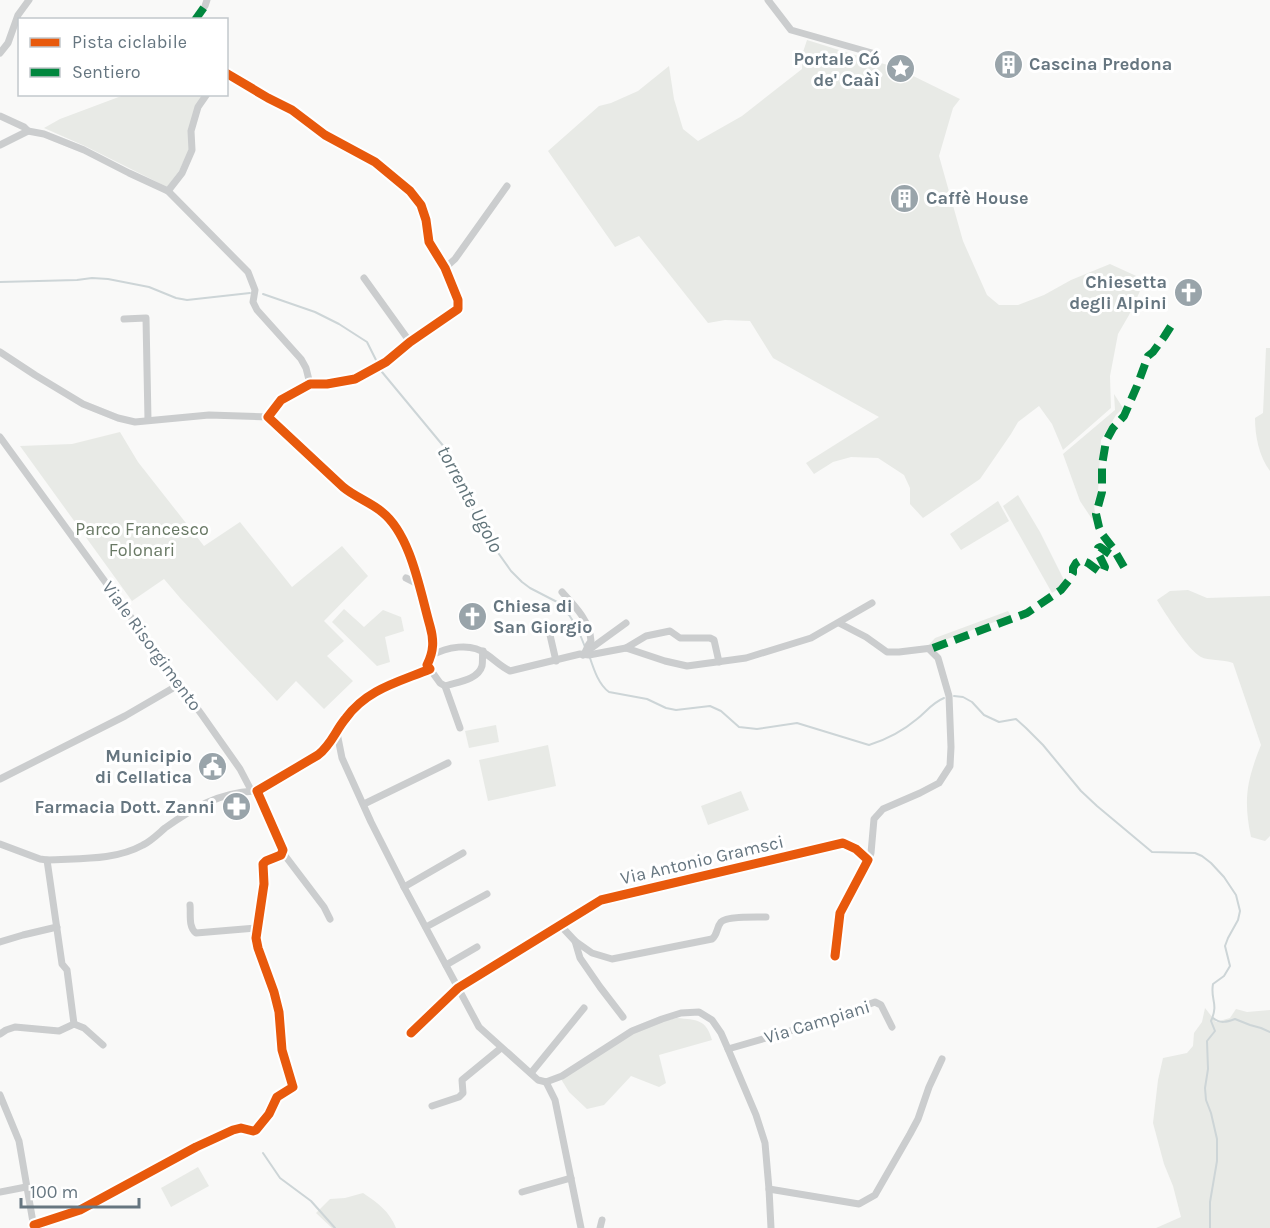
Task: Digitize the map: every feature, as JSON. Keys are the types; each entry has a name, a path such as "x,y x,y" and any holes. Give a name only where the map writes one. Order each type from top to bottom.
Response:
{"street":[{"path":"0,53 8,43 18,15 29,0"},
{"path":"768,0 791,30 872,53"},
{"path":"228,74 292,110 325,135 375,162 410,191 421,205 429,242 445,268 458,300 458,309 410,342 386,362 355,379 327,384 310,384 281,400 268,417"},
{"path":"168,191 182,173 192,150 191,130 198,107 206,96"},
{"path":"0,116 24,127 27,131"},
{"path":"0,145 27,131 44,134 84,150 168,191 249,272 255,290 253,302 255,306 302,359 310,384"},
{"path":"445,268 455,259 507,186"},
{"path":"364,278 410,342"},
{"path":"124,320 146,318 148,420"},
{"path":"0,352 83,404 118,418 135,422 209,415 268,417 343,487 382,512 393,524 409,552 433,636 429,667 442,685 460,728"},
{"name":"Viale Risorgimento","path":"0,437 256,792 283,853 332,919"},
{"path":"406,578 418,584"},
{"path":"562,592 583,615 591,638 585,653"},
{"path":"626,648 687,666 746,658 811,638 872,603"},
{"path":"431,656 451,647 470,648 483,651 501,667 510,671 585,653 626,623"},
{"path":"835,956 840,913 871,853 874,819 883,809 939,783 950,766 951,747 949,696 938,658 931,648 887,652 866,637 838,623"},
{"path":"585,653 589,655 626,648 646,636 670,631 680,638 714,640 719,662"},
{"path":"550,635 556,660"},
{"path":"442,685 477,674 482,665 483,651"},
{"path":"0,844 47,860 109,857 125,853 143,845 203,803 225,796 256,792 318,755 327,748 345,718 361,701 377,690 429,667"},
{"path":"0,779 118,719 180,684"},
{"path":"337,732 342,758 363,804 404,887 479,1027 538,1080 546,1082 562,1076 632,1031 662,1018 681,1013 699,1012 712,1020 722,1033 756,1115 765,1143 771,1228"},
{"path":"327,748 342,758"},
{"path":"363,804 448,763"},
{"name":"Via Antonio Gramsci","path":"411,1033 458,988 602,900 843,843 856,849 868,860"},
{"path":"0,1095 19,1141 34,1227 80,1210 196,1147 233,1130 241,1128 256,1130 269,1114 278,1097 293,1085 282,1050 279,1012 274,992 256,938 263,893 263,864 283,853"},
{"path":"404,887 463,853"},
{"path":"47,860 62,964 67,970 74,1024"},
{"path":"426,927 487,894"},
{"path":"190,905 191,926 196,933 257,928"},
{"path":"561,926 575,941 592,953 612,959 712,939 716,936 720,923 725,919 766,917"},
{"path":"0,942 57,927"},
{"path":"575,941 580,958 623,1017"},
{"path":"446,965 477,947"},
{"name":"Via Campiani","path":"728,1048 821,1022 875,1002 881,1005 891,1027"},
{"path":"531,1073 584,1008"},
{"path":"0,1034 15,1027 59,1031 74,1024 84,1028 103,1045"},
{"path":"432,1106 459,1097 463,1093 462,1080 501,1048"},
{"path":"769,1189 859,1204 874,1195 918,1119 942,1059"},
{"path":"546,1082 555,1100 581,1228"},
{"path":"522,1192 571,1178"},
{"path":"0,1192 26,1188"}],"green space":[{"path":"807,40 897,68 960,99 953,108 939,156 963,241 987,295 999,305 1018,305 1110,264 1145,280 1118,334 1110,376 1111,408 1063,450 1052,424 1039,406 1018,422 980,479 923,518 910,504 910,488 904,475 878,458 851,457 833,462 814,474 806,463 879,417 773,358 750,321 725,320 708,323 639,236 615,247 548,151 599,106 638,91 669,66 674,99 683,129 698,141 742,116 802,69 802,55"},
{"path":"121,96 203,96 189,150 179,171 167,187 44,128 60,119"},
{"path":"1266,348 1270,348 1270,471 1260,452 1255,425 1255,418 1263,413"},
{"path":"1114,394 1123,408 1116,415 1101,440 1098,492 1094,503 1096,525 1080,501 1063,454 1115,410"},
{"name":"Parco Francesco Folonari","path":"120,432 138,462 204,546 240,522 292,587 342,546 368,576 324,621 344,641 327,656 353,681 324,709 296,681 277,701 164,579 132,601 20,446 72,444"},
{"path":"1018,495 1065,582 1052,593 1003,506"},
{"path":"998,501 1009,521 961,550 950,534"},
{"path":"1188,590 1207,598 1270,596 1270,836 1265,841 1251,837 1247,812 1248,790 1252,769 1261,745 1233,663 1204,658 1196,653 1177,631 1157,600 1170,591"},
{"path":"344,609 364,627 383,610 401,617 404,631 385,637 390,662 377,666 332,622"},
{"path":"1008,611 1011,616 928,646 935,638"},
{"path":"496,725 499,742 469,748 465,731"},
{"path":"548,745 556,786 488,801 479,760"},
{"path":"741,791 749,810 708,825 701,806"},
{"path":"1205,1008 1216,1022 1230,1018 1236,1009 1247,1012 1270,1010 1270,1228 1156,1228 1181,1217 1153,1123 1158,1080 1163,1058 1187,1053 1193,1046 1194,1033 1202,1022"},
{"path":"677,1018 690,1019 704,1024 712,1040 659,1055 666,1083 659,1087 631,1076 604,1105 587,1109 569,1092 561,1079 630,1035 654,1023"},
{"path":"198,1167 209,1186 171,1207 161,1188"},
{"path":"363,1193 382,1208 396,1228 332,1228 316,1213 330,1199"}],"waterway":[{"name":"torrente Ugolo","path":"0,282 108,279 149,287 187,300 250,293"},
{"path":"263,294 315,312 339,324 367,342 377,362"},
{"name":"torrente Ugolo","path":"382,372 445,448 484,533 511,571 530,588 559,603 577,627 585,647"},
{"name":"torrente Ugolo","path":"590,658 600,681 609,692 647,699 676,710 710,706 721,711 739,727 757,729 797,723 869,745 900,731 944,698"},
{"path":"954,696 963,697 972,702 984,715 999,722 1016,719 1043,745 1081,791 1152,852 1195,853 1202,856 1224,877 1236,895 1240,911 1225,946 1230,966 1224,976 1213,984 1214,1010 1211,1021 1215,1031 1207,1041 1206,1100 1217,1139 1217,1161 1210,1202 1210,1228"},
{"path":"1213,1018 1224,1022 1235,1019 1270,1032"},
{"path":"263,1153 280,1178 311,1201 335,1228"}],"marked path":[{"path":"196,18 205,6"},
{"path":"1124,567 1102,534 1096,514 1102,492 1102,465 1106,441 1113,428 1124,416 1148,356 1171,326"},
{"path":"933,648 1027,613 1061,590 1073,573 1076,563 1081,560 1103,572 1105,567 1097,551 1098,548 1100,547 1114,557"}],"cycle path":[{"path":"34,1225 80,1210 196,1147 233,1130 241,1128 256,1130 269,1114 277,1097 293,1087 282,1050 279,1012 256,938 264,884 263,864 281,855 283,850 257,791 318,755 354,708 364,700 384,688 430,669 427,665 432,650 431,631 413,564 392,522 373,505 343,487 268,417 281,400 310,384 327,384 355,379 386,362 410,342 458,309 458,300 445,268 429,242 421,205 410,191 375,162 325,135 292,110 228,74"},
{"path":"411,1033 458,988 601,900 843,843 856,849 868,860 840,913 835,956"}],"place":[{"name":"Cascina Predona","path":"1008,64"},
{"name":"Portale Có de' Caàì","path":"901,69"},
{"name":"Caffè House","path":"905,198"},
{"name":"Chiesetta degli Alpini","path":"1188,292"},
{"name":"Chiesa di San Giorgio","path":"472,616"},
{"name":"Municipio di Cellatica","path":"213,766"},
{"name":"Farmacia Dott. Zanni","path":"236,807"}]}
